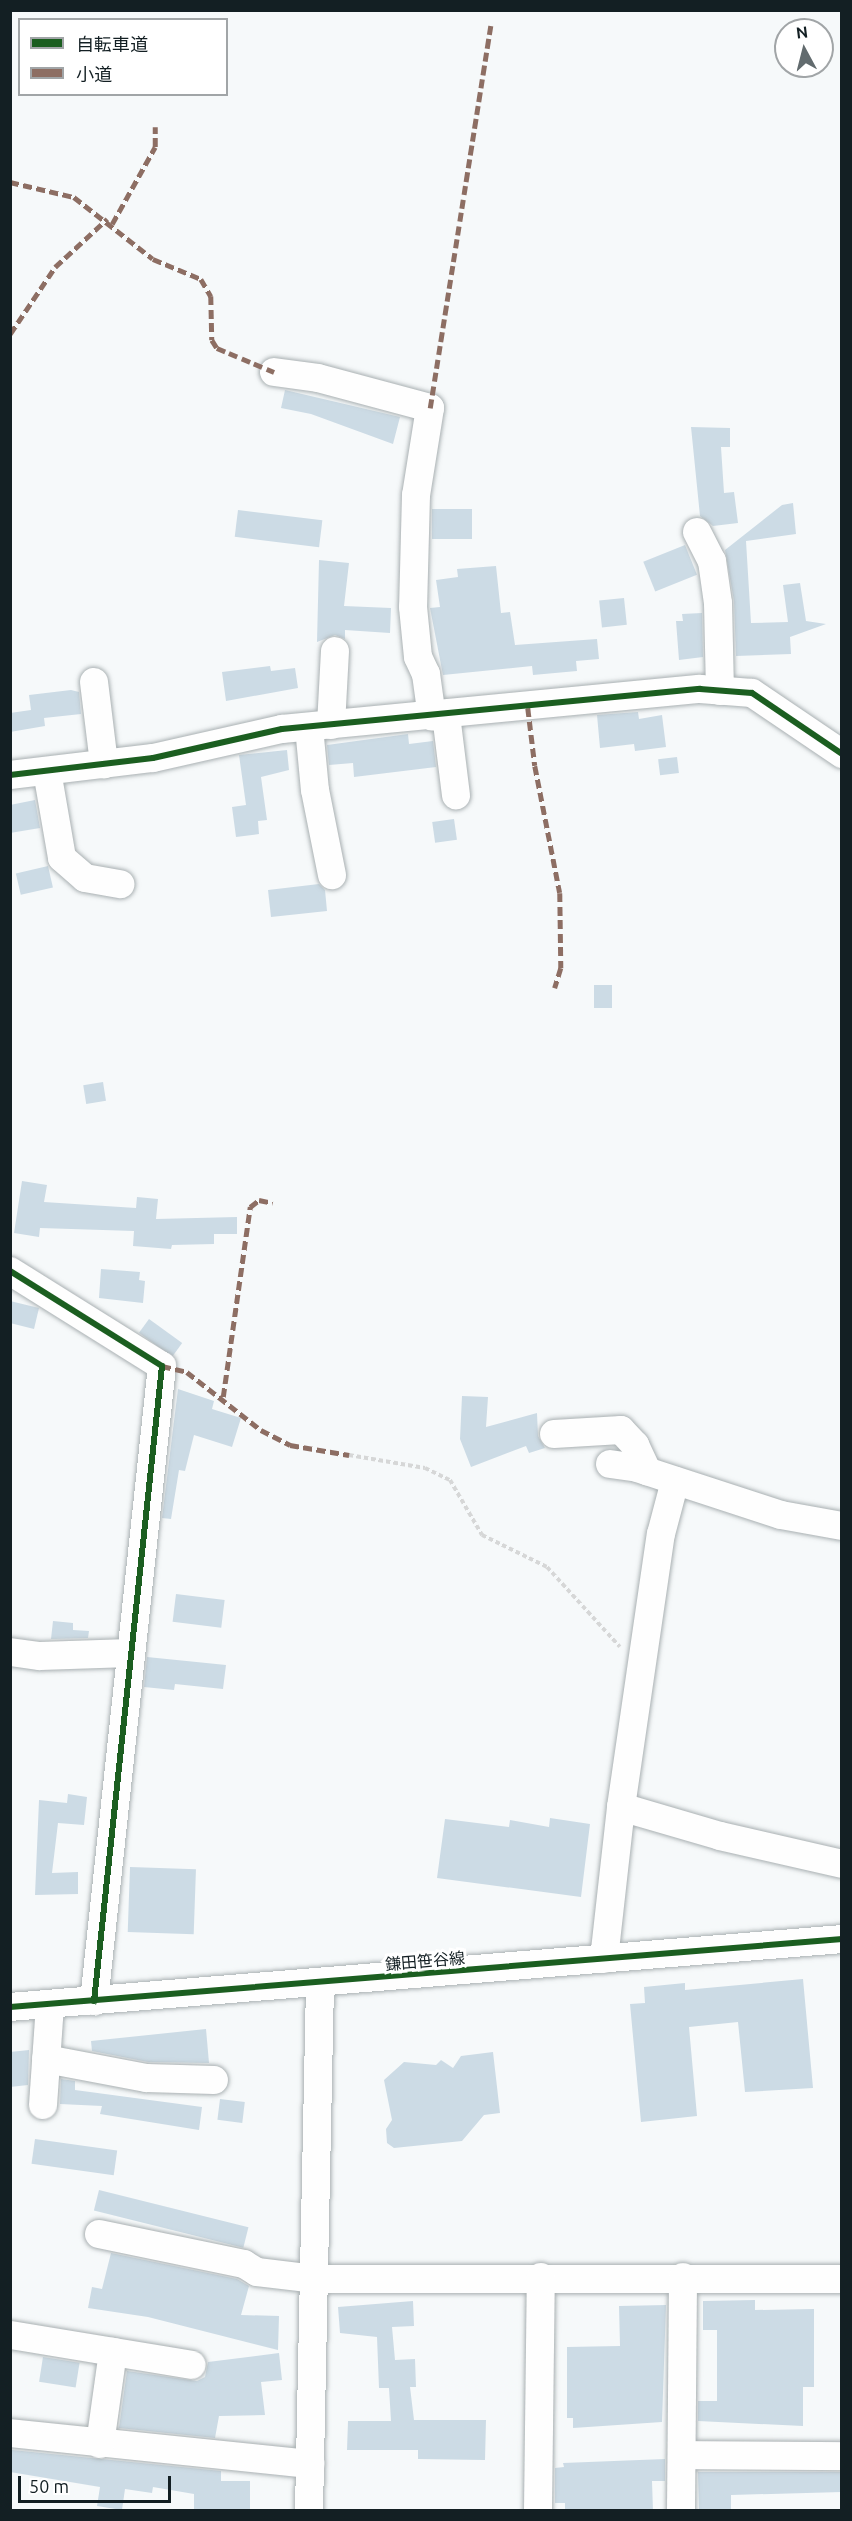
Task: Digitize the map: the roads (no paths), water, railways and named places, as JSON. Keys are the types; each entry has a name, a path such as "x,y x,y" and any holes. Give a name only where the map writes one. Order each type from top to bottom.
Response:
{"street":[{"path":"274,372 318,378 430,408 416,495 413,607 418,657 426,674 439,716 456,795"},
{"path":"697,532 712,561 717,592 720,691"},
{"path":"332,875 315,790 320,726 335,651"},
{"path":"94,681 104,764"},
{"path":"10,775 104,764 320,726 720,691 752,693 842,754"},
{"path":"47,771 62,858 85,878 120,884"},
{"path":"10,1271 162,1366 94,2001"},
{"path":"554,1434 621,1430 635,1445 647,1471"},
{"path":"610,1464 647,1471 781,1515 842,1526"},
{"path":"604,1959 621,1806 641,1670 662,1534 675,1481"},
{"path":"10,1652 52,1657 130,1653"},
{"path":"621,1806 720,1836 842,1864"},
{"name":"鎌田笹谷線","path":"10,2007 320,1984 842,1939"},
{"path":"309,2511 320,1984"},
{"path":"43,2105 50,2005"},
{"path":"46,2059 146,2078 214,2080"},
{"path":"99,2234 243,2264 257,2272 315,2278 842,2279"},
{"path":"538,2511 541,2277"},
{"path":"681,2511 683,2277"},
{"path":"11,2335 192,2365"},
{"path":"100,2444 113,2352"},
{"path":"10,2433 310,2464"},
{"path":"683,2455 842,2456"}]}
